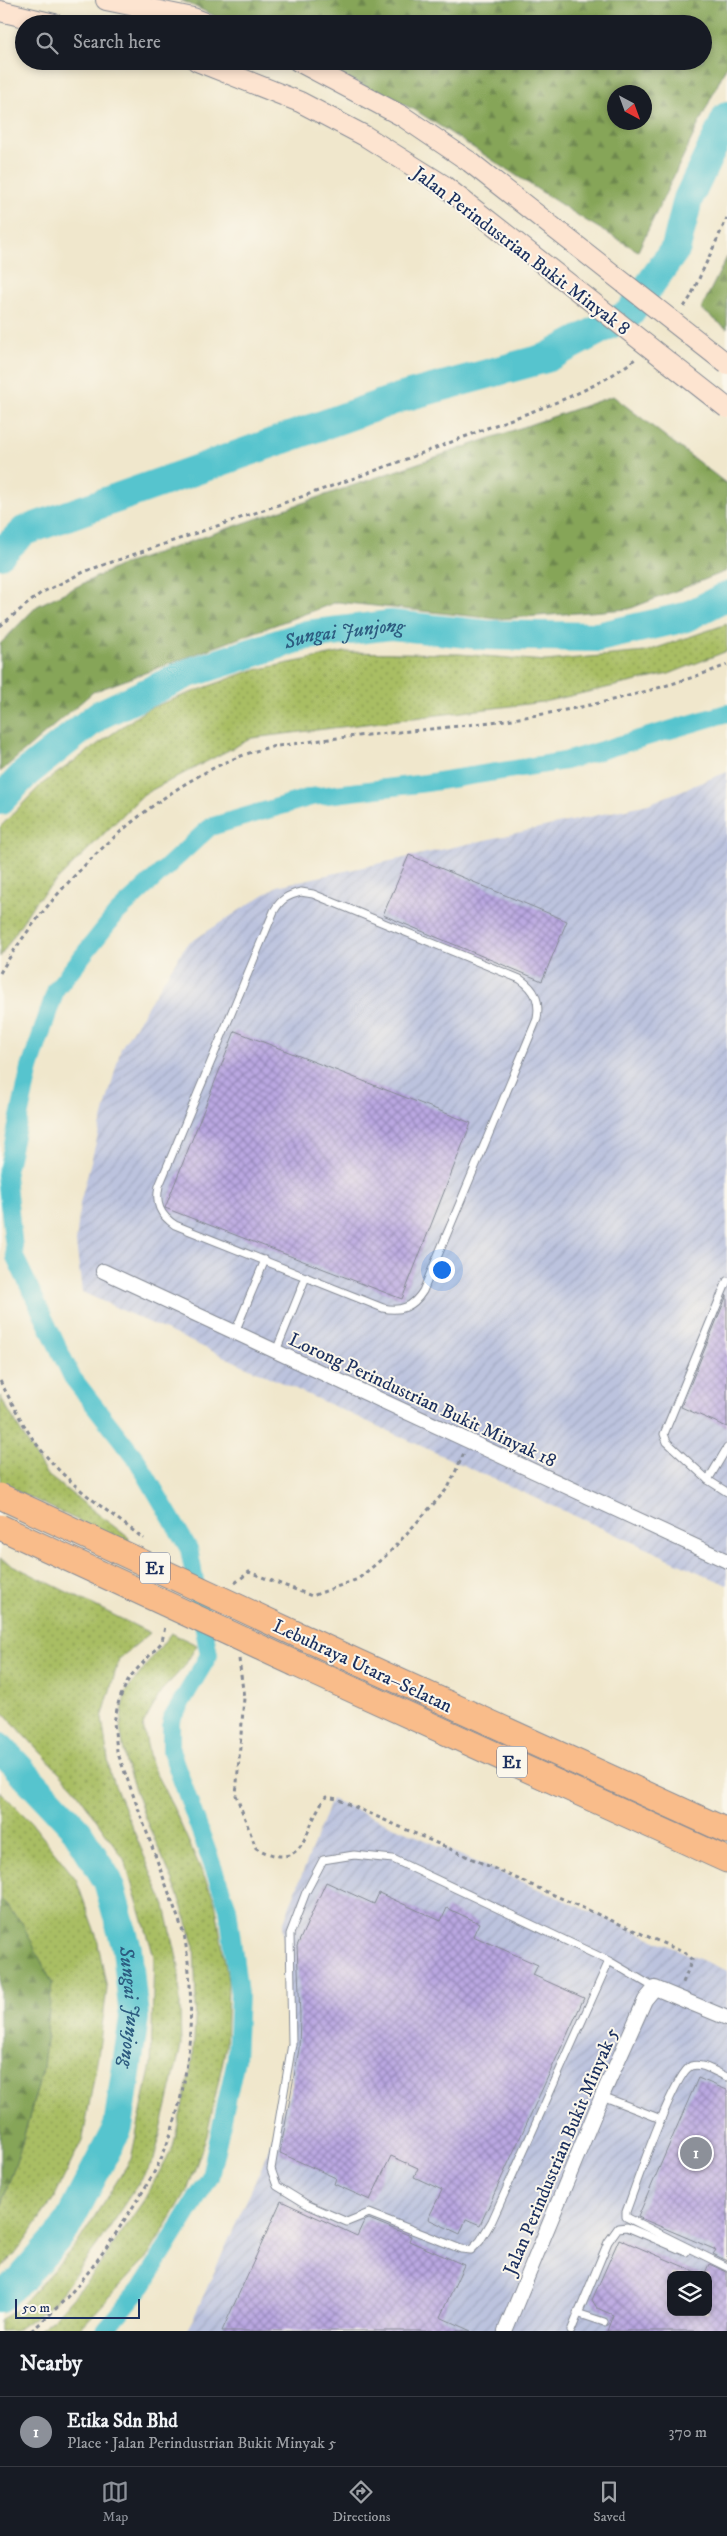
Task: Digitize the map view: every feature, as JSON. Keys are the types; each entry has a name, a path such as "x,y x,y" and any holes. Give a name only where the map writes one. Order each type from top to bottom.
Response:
{"highway":[{"name":"Lebuhraya Utara–Selatan","path":"0,1496 727,1831"},
{"name":"Lebuhraya Utara–Selatan","path":"0,1527 727,1860"}],"street":[{"path":"106,0 137,15"},
{"path":"0,11 17,15"},
{"name":"Jalan Perindustrian Bukit Minyak 8","path":"220,70 300,102 366,136 443,184 727,408"},
{"name":"Jalan Perindustrian Bukit Minyak 8","path":"315,70 402,116 470,162 727,364"},
{"name":"Lorong Perindustrian Bukit Minyak 18","path":"103,1271 727,1561"},
{"path":"655,1988 727,2018"},
{"name":"Jalan Perindustrian Bukit Minyak 5","path":"505,2331 602,2096 640,2010 655,1988"}],"lane":[{"path":"301,892 313,894 520,979 530,986 537,996 539,1007 537,1019 423,1291 416,1301 407,1308 395,1310 383,1308 265,1260 175,1225 165,1219 159,1209 156,1197 274,911 280,901 290,894 301,892"},
{"path":"235,1332 265,1260"},
{"path":"276,1352 306,1277"},
{"path":"727,1282 664,1434 667,1442 708,1480 727,1492"},
{"path":"708,1480 727,1448"},
{"path":"609,1961 492,2221 480,2241 470,2250 461,2249 369,2213 347,2222 308,2205 277,2186 271,2169 292,2044 290,1934 306,1892 323,1860 354,1855 393,1859 609,1961 655,1988"},
{"path":"727,2077 698,2065 690,2066 683,2072 661,2119 626,2212 626,2217 727,2268"},
{"path":"602,2096 661,2119"},
{"path":"571,2331 608,2242 618,2228 627,2227 727,2268"},
{"path":"577,2313 604,2322"}],"path":[{"path":"680,312 690,298 727,218"},
{"path":"0,626 41,593 86,571 449,443 583,391 622,369 637,358"},
{"path":"0,973 16,946 47,908 130,823 171,792 216,766 269,748 317,740 505,721 566,710 630,696 689,679 727,665"},
{"path":"0,1381 23,1422 46,1456 68,1479 149,1543"},
{"path":"230,1587 249,1572 312,1596 358,1579 389,1553 448,1488 469,1441"},
{"path":"31,2331 79,2285 139,2197 163,2153 182,2085 192,2008 186,1942 172,1898 117,1751 114,1722 118,1700 129,1678 162,1642 165,1630 164,1620"},
{"path":"238,1656 244,1698 236,1795 256,1848 272,1857 288,1855 300,1848 310,1831 319,1805 326,1797 336,1799 685,1953 692,1960 677,1997"}],"shaded area":[{"path":"727,772 727,1585 82,1292 76,1243 80,1203 121,1048 186,945 277,886 648,804"},
{"path":"331,1799 727,1971 727,2331 186,2331 262,2166 292,2085 283,1924"}],"green space":[{"path":"181,0 727,0 727,65 638,251 585,220 415,110 330,70 712,70 712,15 212,15"},
{"path":"727,257 727,329 701,309"},
{"path":"613,396 727,484 727,571 629,609 498,619 337,602 93,692 0,772 0,644 37,606 119,566"},
{"path":"727,624 727,651 669,674 543,702 252,738 144,794 35,902 0,957 0,827 42,784 147,709 250,671 344,652 460,654 545,661 645,652"},
{"path":"0,1396 46,1474 129,1538 127,1544 0,1483"},
{"path":"0,1559 150,1633 119,1659 102,1718 110,1774 165,1906 179,1967 181,2046 154,2160 97,2245 54,2303 15,2331 0,2331 0,2320 19,2308 79,2241 131,2159 151,2065 154,1956 124,1859 74,1788 0,1709"},
{"path":"171,1633 197,1645 184,1667 162,1690 143,1725 151,1764 173,1807 215,1901 228,1981 226,2046 207,2135 187,2191 148,2256 78,2331 37,2331 54,2318 91,2277 144,2200 173,2147 193,2059 196,2003 194,1943 173,1881 145,1818 126,1764 120,1727 125,1693"},
{"path":"0,1791 30,1821 76,1879 97,1938 107,1989 98,2056 83,2138 54,2198 14,2256 0,2270 0,2208 19,2153 43,2068 22,1923 0,1899"},
{"path":"0,1899 22,1923 52,1983 43,2068 19,2153 0,2208"}],"building":[{"path":"409,855 567,921 542,981 383,915"},
{"path":"235,1031 471,1123 402,1299 165,1208"},
{"path":"727,1295 727,1427 681,1407"},
{"path":"326,1882 374,1904 379,1893 441,1921 447,1908 479,1923 473,1936 538,1965 533,1975 584,1998 480,2225 466,2219 460,2234 428,2219 442,2190 414,2177 418,2168 391,2156 370,2200 334,2184 336,2178 280,2153 299,2049 300,2015 297,1946"},
{"path":"698,2078 727,2090 727,2261 713,2254 716,2250 638,2217"},
{"path":"281,2201 357,2236 364,2221 369,2219 411,2236 409,2241 464,2265 440,2317 471,2331 222,2331"},
{"path":"619,2239 694,2271 667,2271 667,2316 712,2316 712,2271 706,2271 709,2264 727,2272 727,2331 607,2331 613,2315 597,2308 592,2300"}],"waterway":[{"path":"0,554 24,531 399,398 546,358 629,314 676,248 688,199 727,117"},
{"name":"Sungai Junjong","path":"0,800 26,773 99,715 189,673 307,635 391,625 486,635 598,637 686,617 727,596"},
{"path":"105,2331 144,2284 210,2177 236,2059 239,1994 228,1908 171,1751 171,1720 209,1655 189,1549 137,1460 72,1377 15,1257 6,1176 30,1068 56,989 116,914 210,827 311,797 426,783 565,761 727,713"},
{"name":"Sungai Junjong","path":"0,1748 76,1829 108,1881 127,1949 134,2018 118,2127 65,2229 24,2276 0,2298"}],"place":[{"name":"Etika Sdn Bhd","path":"696,2153"}]}
